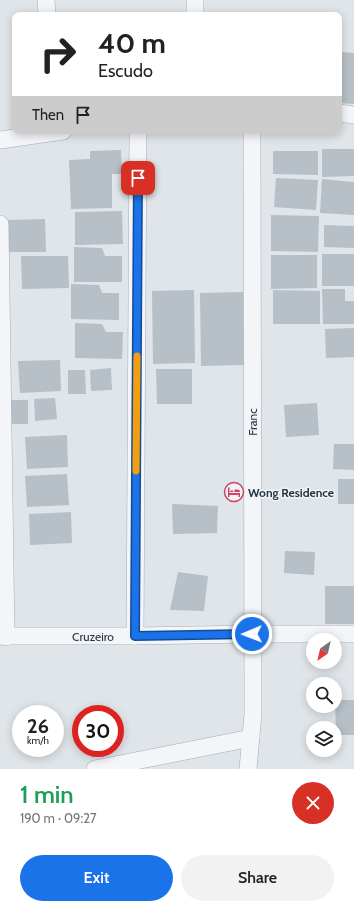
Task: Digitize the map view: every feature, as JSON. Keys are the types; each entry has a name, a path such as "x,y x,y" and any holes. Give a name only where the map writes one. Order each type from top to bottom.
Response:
{"street":[{"path":"46,0 47,12"},
{"path":"195,0 195,12"},
{"path":"342,113 354,114"},
{"path":"0,140 42,134"},
{"path":"135,636 138,134"},
{"name":"Franc","path":"248,769 253,714 252,134"},
{"path":"0,224 3,637"},
{"name":"Cruzeiro","path":"3,637 354,634"},
{"path":"95,769 251,738"}],"building":[{"path":"342,52 354,53 354,104 342,103"},
{"path":"322,149 354,149 354,176 322,177"},
{"path":"121,150 122,174 112,174 112,208 71,209 69,160 90,159 90,151"},
{"path":"273,151 318,151 318,175 273,174"},
{"path":"276,178 318,180 316,210 274,207"},
{"path":"322,179 354,182 354,215 320,213"},
{"path":"122,211 123,244 75,245 75,212"},
{"path":"271,215 319,216 318,252 271,251"},
{"path":"45,219 46,252 8,252 7,220"},
{"path":"324,225 354,226 354,248 324,247"},
{"path":"74,247 102,248 105,256 122,256 122,282 74,282"},
{"path":"322,254 354,254 354,286 322,286"},
{"path":"271,255 317,255 317,288 271,289"},
{"path":"21,256 68,256 69,288 22,289"},
{"path":"71,284 99,285 102,293 119,293 119,320 71,319"},
{"path":"322,289 345,289 345,301 354,301 354,324 323,324"},
{"path":"194,290 195,363 153,364 152,291"},
{"path":"273,290 320,291 320,324 273,324"},
{"path":"243,292 244,365 201,366 200,293"},
{"path":"75,323 102,324 106,332 123,332 122,359 75,358"},
{"path":"354,328 354,357 326,358 325,329"},
{"path":"60,360 61,391 20,393 18,361"},
{"path":"111,368 112,390 91,391 90,370"},
{"path":"156,369 192,369 192,404 157,404"},
{"path":"68,370 85,370 86,394 68,394"},
{"path":"55,398 57,419 35,421 34,399"},
{"path":"10,400 28,400 28,424 10,424"},
{"path":"317,403 319,435 286,437 284,405"},
{"path":"67,435 68,467 27,469 25,437"},
{"path":"334,444 354,444 354,470 333,469"},
{"path":"67,474 69,505 27,507 25,476"},
{"path":"338,479 354,479 354,504 338,504"},
{"path":"172,504 218,506 217,533 173,534"},
{"path":"71,512 72,543 30,545 29,514"},
{"path":"285,551 315,552 314,575 284,573"},
{"path":"178,572 208,576 204,611 170,610"},
{"path":"325,586 354,586 354,624 325,624"},
{"path":"342,700 354,700 354,735 342,735 342,721 336,721 335,713 342,713"}],"slow traffic":[{"path":"136,471 137,356"}],"place":[{"name":"Wong Residence","path":"234,492"}],"route":[{"path":"138,178 135,636 252,634"}]}
